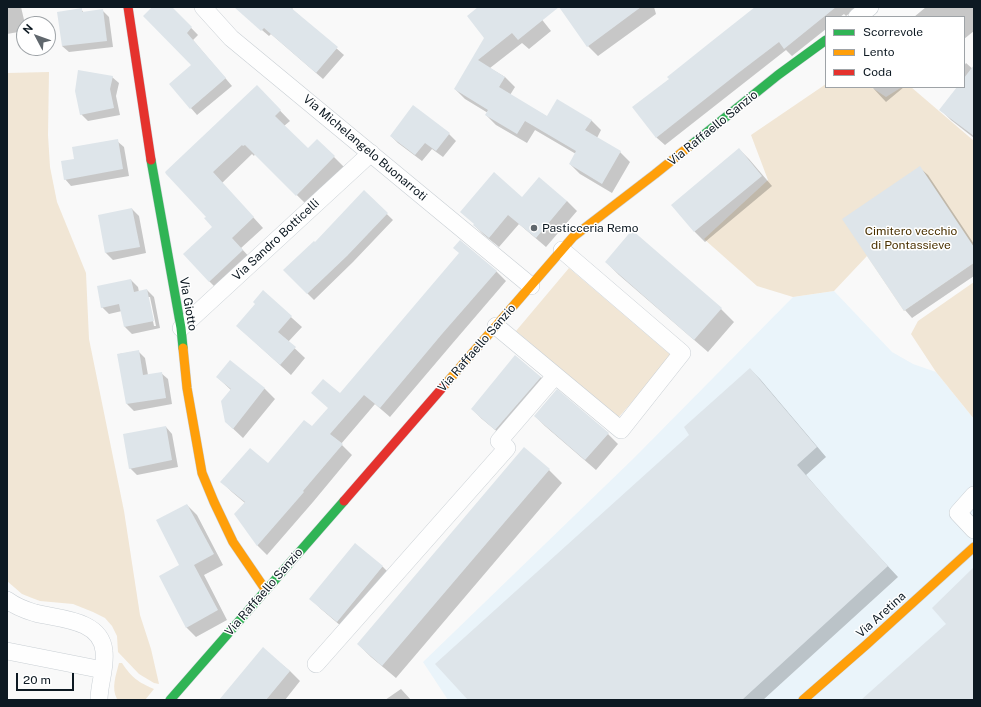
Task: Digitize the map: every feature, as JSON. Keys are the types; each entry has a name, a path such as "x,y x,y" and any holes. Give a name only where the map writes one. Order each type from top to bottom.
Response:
{"street":[{"name":"Via Giotto","path":"128,7 149,152 181,328 187,388 202,473 233,542 265,589"},
{"name":"Via Michelangelo Buonarroti","path":"203,7 232,38 531,286"},
{"path":"858,16 870,7"},
{"name":"Via Raffaello Sanzio","path":"170,700 265,589 573,237 655,174 778,75 825,41"},
{"name":"Via Sandro Botticelli","path":"181,328 371,152"},
{"path":"496,326 621,430 682,353 562,250"},
{"path":"316,664 507,448 499,441 555,376"},
{"path":"974,495 958,513 974,530"},
{"name":"Via Aretina","path":"803,700 974,547"},
{"path":"7,600 26,610 74,621 92,630 104,646 103,670 99,700"},
{"path":"7,651 103,670"}],"shaded area":[{"path":"834,291 892,352 913,364 936,372 974,419 974,700 448,700 423,662 634,458 793,297"}],"green space":[{"path":"49,72 48,135 50,167 57,202 86,273 89,339 124,511 140,615 151,649 159,684 154,683 139,674 118,652 117,636 112,626 105,618 73,604 40,601 32,598 22,594 7,581 7,73"},
{"path":"825,85 825,88 872,88 886,97 900,88 912,88 974,141 974,263 904,311 867,256 834,291 793,297 757,286 704,239 768,180 751,135"},
{"path":"569,268 672,356 618,418 516,331"},
{"path":"974,282 974,419 936,372 911,334 918,321"},
{"path":"119,663 122,663 136,679 154,689 145,700 117,699 114,686"}],"building":[{"path":"152,7 172,7 192,27 187,33 226,78 190,109 169,84 191,65 143,16"},
{"path":"234,7 290,7 338,47 316,73 264,28 261,31"},
{"path":"478,7 559,7 518,40 512,33 478,60 505,77 499,87 547,116 557,99 592,120 585,130 621,151 602,184 569,164 576,151 525,121 517,134 485,115 488,110 454,89 484,38 467,16"},
{"path":"559,7 641,7 587,47"},
{"path":"755,7 836,7 784,49 779,42 656,138 632,107 669,79 667,77"},
{"path":"82,8 82,12 103,9 107,41 62,46 57,12"},
{"path":"974,65 974,136 939,110 956,88 965,88 965,77"},
{"path":"78,70 113,76 110,89 114,108 80,115 75,91"},
{"path":"257,85 281,110 275,116 308,148 317,139 335,156 296,196 245,145 242,145 213,172 254,217 232,238 243,250 209,282 183,254 212,227 204,218 206,217 165,172"},
{"path":"413,105 450,133 436,151 425,143 415,155 390,136"},
{"path":"118,139 123,169 64,180 61,161 74,159 72,147"},
{"path":"739,148 762,176 694,232 671,205"},
{"name":"Cimitero vecchio di Pontassieve","path":"920,166 974,247 974,263 904,311 842,219"},
{"path":"494,172 522,197 539,177 567,201 536,238 508,215 489,238 460,212"},
{"path":"364,190 388,213 347,256 307,294 283,270 314,241 315,242"},
{"path":"132,208 140,247 105,253 98,215"},
{"path":"632,230 722,308 694,340 605,262"},
{"path":"460,240 497,271 380,408 364,395 330,434 343,444 257,546 234,514 245,502 220,482 250,448 268,463 304,420 312,426 328,408 311,393 323,379 340,393 459,253 453,248"},
{"path":"131,279 134,292 147,289 154,321 124,327 119,304 101,308 97,286"},
{"path":"263,290 292,316 278,332 296,347 280,365 236,326 255,304 253,302"},
{"path":"139,350 143,375 162,372 166,398 126,404 117,354"},
{"path":"515,355 541,377 495,430 471,409"},
{"path":"230,360 265,388 233,429 225,422 221,401 231,389 216,377"},
{"path":"750,368 817,447 797,465 888,566 742,700 468,700 435,664 689,435 684,427"},
{"path":"557,389 609,433 585,460 534,416"},
{"path":"166,426 172,460 129,469 123,434"},
{"path":"524,447 550,469 382,666 357,644"},
{"path":"187,504 214,554 194,565 218,610 186,628 159,576 179,565 156,520"},
{"path":"355,543 383,566 337,622 309,599"},
{"path":"974,567 974,700 861,700 946,624 932,608"},
{"path":"263,647 290,671 266,700 219,700"}],"traffic: fast":[{"path":"691,145 778,75 825,41"},
{"path":"151,160 181,328 183,348"},
{"path":"170,700 344,501"}],"traffic: slow":[{"path":"443,387 573,237 691,145"},
{"path":"183,348 187,388 202,473 233,542 265,589"},
{"path":"803,700 974,547"}],"traffic: jam":[{"path":"128,7 151,160"},
{"path":"344,501 443,387"}],"place":[{"name":"Pasticceria Remo","path":"534,228"}]}
